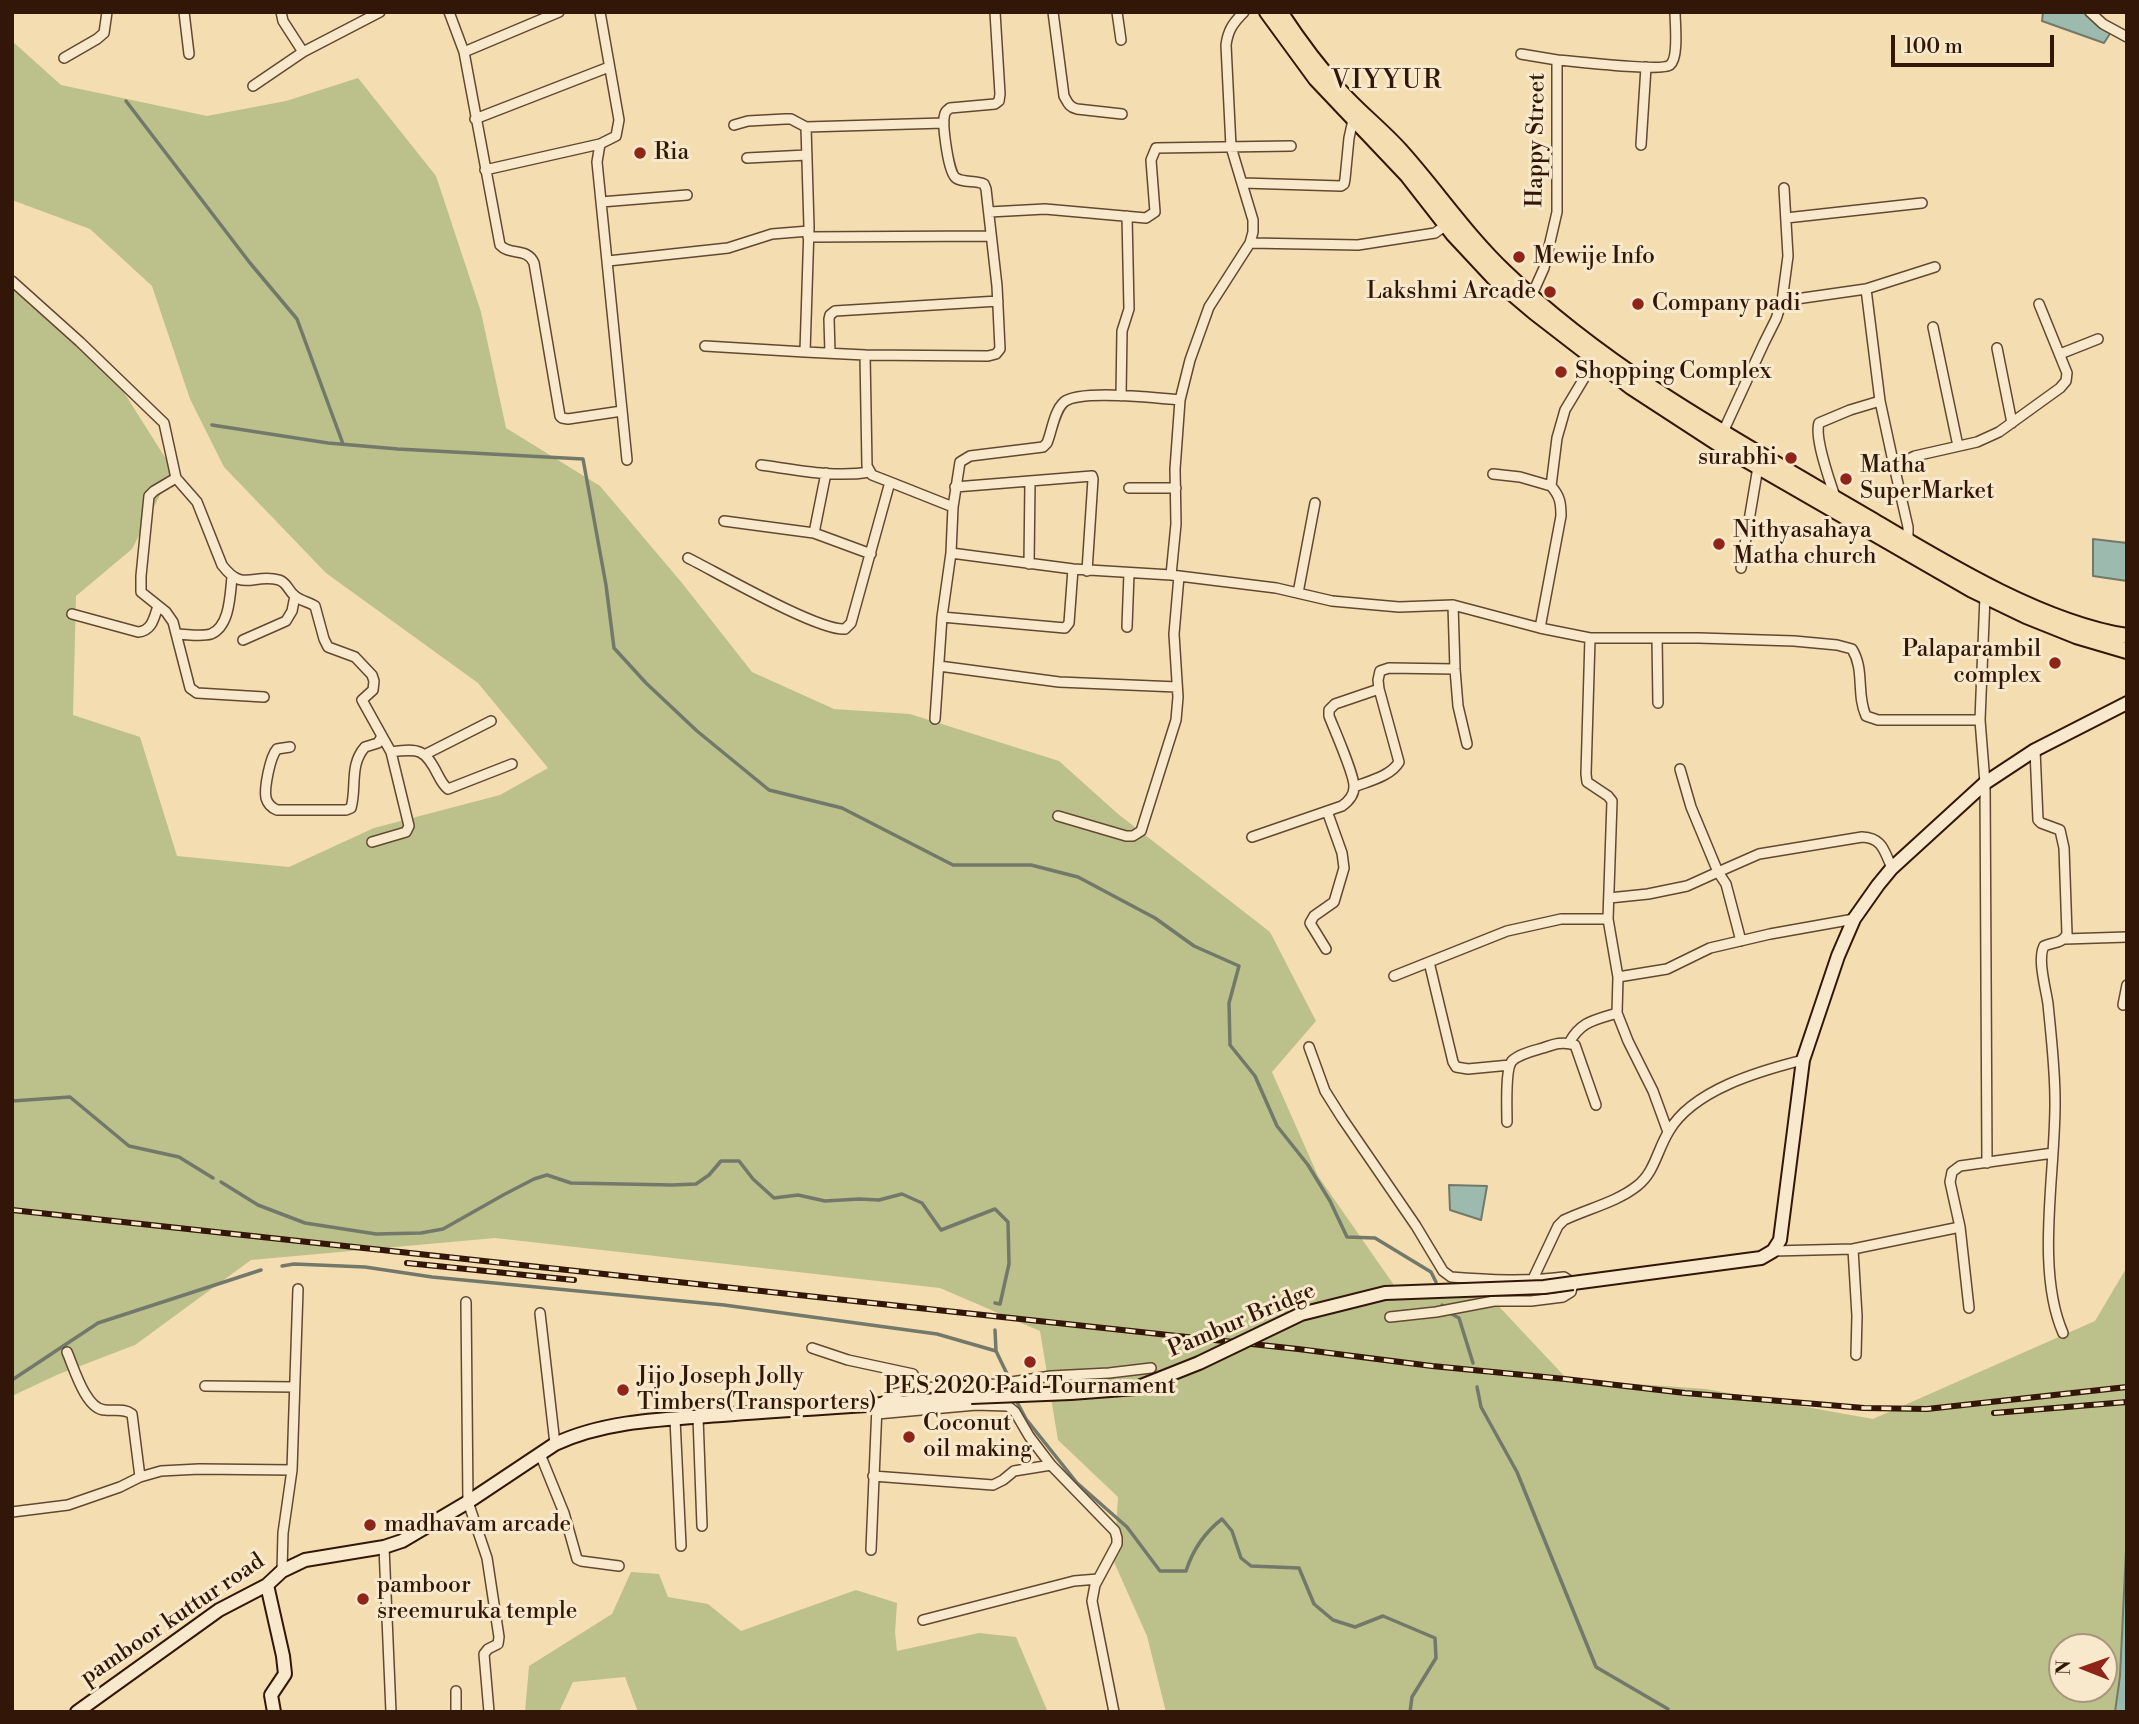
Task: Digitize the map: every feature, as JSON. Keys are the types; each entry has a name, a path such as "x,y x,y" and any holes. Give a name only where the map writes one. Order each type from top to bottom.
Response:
{"main road":[{"path":"1267,12 1316,79 1407,175 1446,225 1495,279 1529,300 1630,373 1723,432 1908,541 2043,611 2082,625 2127,636"},
{"path":"1280,12 1303,46 1343,95 1386,135 1420,172 1475,242 1529,300 1595,360 1671,415 1985,596 2076,636 2127,651"},
{"path":"1773,1251 1780,1240 1803,1060 1838,956 1854,919 1892,869 1985,783 2035,750 2127,703"},
{"name":"Pambur Bridge","path":"971,1397 1136,1388 1199,1363 1301,1314 1385,1293 1544,1287 1761,1258 1773,1251"},
{"name":"pamboor kuttur road","path":"77,1712 219,1610 267,1585 282,1571 305,1560 384,1547 402,1541 570,1437 596,1430 675,1419 822,1407 877,1410 971,1397"},
{"path":"267,1585 285,1674 271,1695 274,1712"}],"street":[{"path":"64,58 104,33 107,12"},
{"path":"184,12 189,54"},
{"path":"281,12 283,21 303,52"},
{"path":"253,86 303,52 380,12"},
{"path":"449,12 464,52 500,244 508,251 525,253 534,263 559,416 568,419 622,411"},
{"path":"464,52 559,12"},
{"path":"485,170 600,144 616,136 619,120 600,12"},
{"path":"705,346 865,355 996,354 1001,342 984,184 957,179 950,169 944,123 944,116 950,108 995,104 999,101 995,12"},
{"path":"1053,12 1064,96 1070,107 1122,114"},
{"path":"1117,12 1121,40"},
{"path":"1058,816 1126,836 1133,836 1141,831 1176,720 1174,634 1180,400 1190,360 1209,307 1250,243 1253,232 1253,220 1231,147 1226,45 1228,32 1244,12"},
{"path":"1557,60 1646,67 1670,65 1674,59 1675,12"},
{"path":"2090,12 2103,24 2127,37"},
{"name":"Happy Street","path":"1521,54 1557,60 1557,212 1544,268 1529,300"},
{"path":"475,119 609,67"},
{"path":"1641,145 1646,67"},
{"path":"734,125 748,121 785,119 791,119 806,127 944,123"},
{"path":"1243,183 1341,186 1345,179 1353,120"},
{"path":"805,352 809,234 806,127"},
{"path":"600,144 597,162 627,460"},
{"path":"989,212 1045,209 1146,218 1155,212 1151,160 1156,148 1291,146"},
{"path":"747,158 807,155"},
{"path":"1723,432 1776,320 1782,301 1788,256 1784,188"},
{"path":"601,202 687,195"},
{"path":"1786,218 1922,203"},
{"path":"1121,396 1122,331 1129,309 1127,216"},
{"path":"1250,243 1358,245 1435,233 1446,225"},
{"path":"608,261 728,248 772,234 991,236"},
{"path":"1782,301 1866,289 1935,267"},
{"path":"12,281 164,423 176,478 197,502 222,565 232,578 243,581 282,581 295,596 315,606 328,647 355,657 372,675 374,686 362,700 391,752 409,827 402,835 372,842"},
{"path":"1866,289 1880,401 1908,527 1908,541"},
{"path":"830,353 829,318 835,311 998,302"},
{"path":"1894,466 1915,456 1988,437 2060,388 2066,381 2067,373 2039,304"},
{"path":"1933,327 1958,446"},
{"path":"2060,354 2098,339"},
{"path":"1997,348 2012,423"},
{"path":"865,355 867,466 870,472 953,507"},
{"path":"1551,486 1557,438 1565,410 1595,360"},
{"path":"935,719 942,617 960,462 970,456 1043,447 1060,408 1069,400 1121,396 1180,400"},
{"path":"1835,499 1817,428 1819,423 1880,401"},
{"path":"761,465 854,475 870,472"},
{"path":"1741,568 1758,467"},
{"path":"814,533 825,473"},
{"path":"1493,474 1520,477 1551,486 1558,494 1561,516 1540,628"},
{"path":"956,487 1090,476 1093,478 1087,570"},
{"path":"176,478 149,496 141,592 171,618 193,691 264,697"},
{"path":"1029,564 1030,481"},
{"path":"688,558 800,615 845,629 851,623 890,482"},
{"path":"1129,488 1176,488"},
{"path":"1297,593 1315,503"},
{"path":"724,521 814,533 871,554"},
{"path":"951,553 1073,569 1175,575 1276,588 1332,601 1399,607 1452,605 1590,638 1794,641 1837,645 1852,649 1859,660 1862,707 1866,716 1878,720 1980,720"},
{"path":"942,617 1065,628 1069,623 1073,569"},
{"path":"1127,627 1129,573"},
{"path":"176,634 209,635 218,629 227,612 232,578"},
{"path":"243,640 286,621 292,611 295,596"},
{"path":"1985,596 1980,720 1985,783 1987,1163"},
{"path":"1452,605 1458,706 1467,744"},
{"path":"72,614 138,632 148,631 158,606"},
{"path":"1590,638 1586,774 1587,782 1612,801 1608,919 1618,976 1617,1013 1653,1091 1668,1132"},
{"path":"1657,638 1658,703"},
{"path":"939,666 1059,681 1177,687"},
{"path":"1354,787 1391,772 1399,762 1379,689 1378,675 1383,669 1455,669"},
{"path":"1252,837 1349,801 1354,787 1329,710 1335,704 1379,689"},
{"path":"391,752 412,750 426,754 491,720"},
{"path":"290,747 276,749 272,755 266,797 271,806 277,810 346,810 351,808 358,757 365,747 378,743 382,736"},
{"path":"2035,750 2038,820 2056,827 2063,836 2067,927 2065,939"},
{"path":"426,754 448,789 512,764"},
{"path":"1680,769 1691,807 1718,872 1726,884 1741,941"},
{"path":"1326,949 1310,923 1314,916 1334,902 1344,868 1342,853 1327,811"},
{"path":"1609,898 1675,889 1759,855 1862,837 1878,841 1892,869"},
{"path":"1394,976 1507,931 1561,919 1608,919"},
{"path":"1618,976 1667,969 1710,948 1854,919"},
{"path":"2063,1333 2055,1315 2051,1274 2049,1231 2055,1100 2042,949 2047,944 2065,939 2127,937"},
{"path":"1429,962 1456,1067 1468,1069 1510,1066"},
{"path":"2123,1005 2127,985"},
{"path":"1569,1043 1582,1024 1617,1013"},
{"path":"1507,1122 1510,1066 1513,1061 1559,1043 1575,1045 1579,1051 1596,1105"},
{"path":"1309,1047 1325,1091 1443,1271 1451,1277 1532,1281 1564,1277 1573,1283 1571,1292 1563,1297 1531,1301 1494,1301 1390,1317"},
{"path":"1532,1281 1564,1220 1638,1185 1649,1174 1668,1132 1682,1113 1720,1089 1767,1069 1803,1060"},
{"path":"1969,1308 1960,1227 1950,1182 1952,1172 1960,1166 2053,1153"},
{"path":"1773,1251 1853,1249 1960,1227"},
{"path":"1853,1249 1856,1354"},
{"path":"282,1571 283,1533 292,1470 298,1289"},
{"path":"466,1302 468,1502 487,1558 499,1637 498,1644 488,1648 484,1654 489,1712"},
{"path":"540,1313 555,1444"},
{"path":"811,1348 848,1360 914,1374 917,1388"},
{"path":"67,1352 94,1407 124,1410 132,1414 140,1477"},
{"path":"872,1550 877,1410 894,1395 917,1388 998,1384 1151,1368"},
{"path":"205,1386 294,1387"},
{"path":"877,1410 976,1405 1012,1408 1051,1465 1117,1534 1114,1553 1093,1593 1094,1611 1114,1712"},
{"path":"698,1417 702,1526"},
{"path":"675,1419 681,1546"},
{"path":"540,1454 564,1513 577,1559 618,1566"},
{"path":"873,1476 993,1485 1014,1471 1051,1465"},
{"path":"12,1512 68,1505 161,1471 292,1470"},
{"path":"384,1547 391,1712"},
{"path":"923,1620 1074,1581 1098,1579"},
{"path":"456,1691 456,1712"}],"green space":[{"path":"12,41 61,85 207,116 286,101 358,78 436,176 481,312 506,428 600,486 682,583 752,672 834,709 910,714 1059,761 1118,814 1270,932 1316,1021 1272,1072 1318,1176 1396,1288 1475,1281 1567,1379 1706,1389 1873,1419 2095,1321 2127,1267 2127,1712 1166,1712 1147,1636 1114,1562 1118,1497 1058,1440 1040,1331 940,1288 495,1238 251,1260 135,1345 59,1374 12,1396 12,279 99,353 173,470 132,549 76,596 73,715 140,737 177,856 289,867 374,828 500,795 548,768 478,683 326,573 224,467 190,399 152,286 90,229 12,200"},
{"path":"631,1572 659,1574 668,1597 708,1604 741,1631 856,1590 897,1603 897,1651 979,1633 1016,1637 1047,1710 1055,1712 638,1712 625,1677 573,1682 559,1712 525,1712 529,1666 612,1614"}],"shaded area":[{"path":"2043,12 2087,12 2111,32 2104,43 2042,21"},
{"path":"2093,539 2127,543 2127,581 2093,576"},
{"path":"1449,1185 1487,1186 1481,1220 1450,1210"},
{"path":"2127,1530 2127,1712 2115,1712 2120,1676"}],"waterway":[{"path":"126,101 250,263 297,319 343,444"},
{"path":"212,425 328,443 583,459 606,585 614,648 646,683 697,731 769,790 842,808 953,865 1031,865 1078,877 1155,918 1194,946 1239,966 1229,1003 1230,1045 1255,1076 1277,1126 1308,1165 1330,1201 1347,1237 1375,1238 1431,1272 1436,1282"},
{"path":"12,1101 70,1097 129,1146 179,1157 213,1178"},
{"path":"221,1182 258,1205 305,1223 376,1234 421,1233 443,1229 505,1194 547,1175 571,1183 696,1184 709,1175 721,1161 739,1161 753,1179 774,1198 798,1195 825,1201 879,1200 902,1194 922,1203 941,1230 995,1209 1008,1222 1009,1264 1000,1304 995,1303"},
{"path":"282,1266 294,1264 365,1267 432,1277 724,1305 937,1334 996,1351"},
{"path":"12,1380 98,1323 261,1270"},
{"path":"1442,1305 1459,1318 1473,1363"},
{"path":"995,1330 996,1351 1009,1378"},
{"path":"1477,1387 1481,1407 1517,1472 1596,1667 1668,1709 1667,1712"},
{"path":"1017,1402 1026,1419 1077,1483 1127,1527 1160,1571 1186,1571 1200,1542 1222,1519 1232,1531 1241,1558 1251,1566 1299,1568 1314,1604 1333,1620 1355,1627 1383,1616 1435,1638 1436,1658 1412,1697 1410,1712"}],"railway":[{"path":"12,1210 1298,1349 1432,1366 1685,1393 1864,1408 1927,1409 2127,1387"},
{"path":"407,1263 574,1280"},
{"path":"1994,1413 2127,1402"}],"place":[{"name":"Ria","path":"640,153"},
{"name":"Mewije Info","path":"1519,257"},
{"name":"Lakshmi Arcade","path":"1550,292"},
{"name":"Company padi","path":"1638,304"},
{"name":"Shopping Complex","path":"1561,372"},
{"name":"surabhi","path":"1791,458"},
{"name":"Matha SuperMarket","path":"1846,479"},
{"name":"Nithyasahaya Matha church","path":"1719,544"},
{"name":"Palaparambil complex","path":"2055,663"},
{"name":"PES 2020 Paid Tournament","path":"1030,1362"},
{"name":"Jijo Joseph Jolly Timbers(Transporters)","path":"623,1390"},
{"name":"Coconut oil making","path":"909,1437"},
{"name":"madhavam arcade","path":"370,1525"},
{"name":"pamboor sreemuruka temple","path":"363,1599"}],"district":[{"name":"VIYYUR","path":"1387,82"}]}
